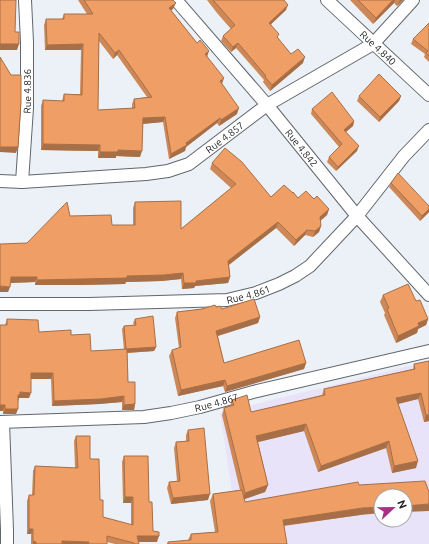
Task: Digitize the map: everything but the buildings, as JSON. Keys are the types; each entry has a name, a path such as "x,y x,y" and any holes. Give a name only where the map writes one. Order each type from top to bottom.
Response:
{"street":[{"name":"Rue 4.836","path":"22,182 27,108 27,42 25,0"},
{"name":"Rue 4.842","path":"176,0 267,105 357,216 429,295"},
{"name":"Rue 4.840","path":"327,0 429,95"},
{"name":"Rue 4.857","path":"0,181 22,182 146,174 168,171 189,164 267,105 373,44 413,0"},
{"name":"Rue 4.861","path":"0,304 89,304 228,300 256,294 280,284 310,266 357,216 404,156 429,130"},
{"name":"Rue 4.867","path":"2,422 144,417 171,413 200,407 253,392 429,351"},
{"path":"2,422 7,544"}],"shaded area":[{"path":"429,361 429,544 240,544 220,413"}]}
